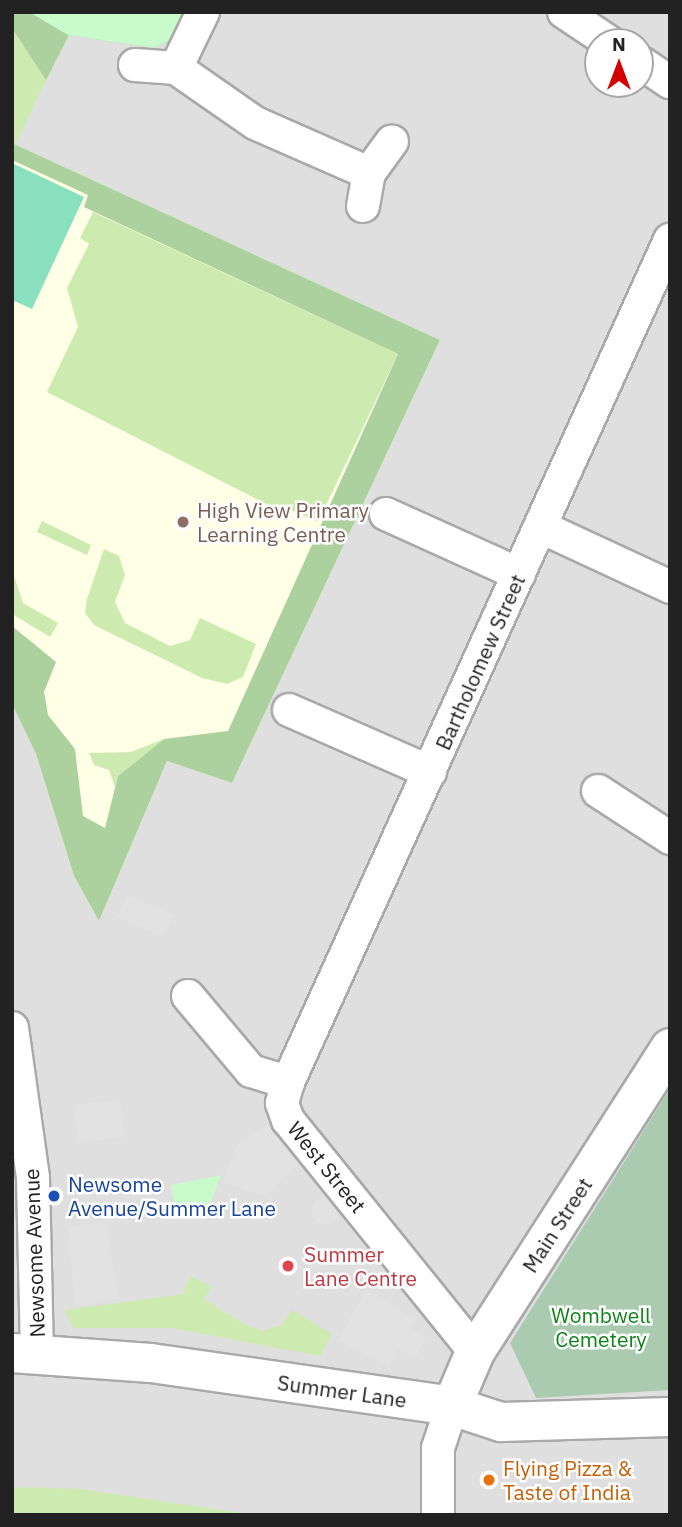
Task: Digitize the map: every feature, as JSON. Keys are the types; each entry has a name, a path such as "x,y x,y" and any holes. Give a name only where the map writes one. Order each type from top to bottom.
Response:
{"street":[{"path":"176,68 203,12"},
{"path":"564,12 588,28"},
{"path":"135,65 176,68 255,123 369,173"},
{"path":"654,71 670,82"},
{"path":"363,206 369,173 392,141"},
{"name":"Bartholomew Street","path":"288,1082 670,240"},
{"path":"386,514 519,574"},
{"path":"541,527 670,587"},
{"path":"289,710 430,772"},
{"path":"598,791 670,838"},
{"path":"188,996 251,1071 288,1082"},
{"name":"Newsome Avenue","path":"12,1028 33,1178 25,1354"},
{"name":"Main Street","path":"452,1406 475,1352 670,1048"},
{"name":"West Street","path":"288,1082 282,1103 288,1120 475,1352"},
{"name":"Summer Lane","path":"25,1354 151,1363 452,1406 501,1422 555,1425 670,1417"},
{"path":"438,1515 438,1448 452,1406"}],"shaded area":[{"path":"12,12 670,12 670,1515 12,1515"},
{"name":"High View Primary Learning Centre","path":"12,143 440,340 232,783 167,761 99,921 74,876 36,754 12,704"},
{"path":"127,895 173,915 163,937 117,917"},
{"path":"120,1100 125,1137 78,1142 73,1105"},
{"path":"267,1125 299,1164 266,1196 223,1183 236,1146"},
{"path":"325,1198 334,1202 338,1211 334,1220 325,1224 316,1220 312,1211 316,1202"},
{"path":"106,1222 118,1299 75,1305 68,1227"},
{"path":"366,1291 416,1319 410,1330 426,1338 415,1358 398,1349 389,1365 338,1340"}],"green space":[{"path":"12,12 184,12 170,40 153,48 69,35 46,80 12,28"},
{"path":"29,12 184,12 170,40 153,48 68,35"},
{"path":"12,28 46,80 16,144 12,143"},
{"path":"12,143 440,340 232,783 167,761 99,921 74,876 36,754 12,704 12,626 56,662 44,692 48,715 75,749 83,816 105,828 118,776 164,739 228,731 398,354 84,207 88,195 12,160"},
{"path":"12,163 84,197 32,309 12,300"},
{"path":"93,212 398,354 318,522 279,505 274,508 47,392 78,327 67,288 89,244 80,238"},
{"path":"42,521 91,545 87,555 37,532"},
{"path":"104,549 119,556 125,575 115,602 125,623 170,646 190,640 200,618 256,644 243,677 227,684 202,678 94,625 85,613"},
{"path":"12,570 23,603 58,623 50,637 12,614"},
{"path":"164,739 118,776 115,787 109,770 94,765 89,753 131,752"},
{"name":"Wombwell Cemetery","path":"670,1089 670,1390 536,1398 510,1343"},
{"path":"221,1175 206,1214 177,1218 171,1185"},
{"path":"190,1276 212,1287 204,1299 241,1322 262,1331 281,1325 292,1310 332,1334 320,1356 170,1328 73,1328 64,1310 183,1294"},
{"path":"12,1487 80,1489 254,1515 12,1515"}],"place":[{"name":"High View Primary Learning Centre","path":"183,522"},
{"name":"Newsome Avenue/Summer Lane","path":"54,1196"},
{"name":"Summer Lane Centre","path":"288,1266"},
{"name":"Flying Pizza & Taste of India","path":"489,1480"}]}
